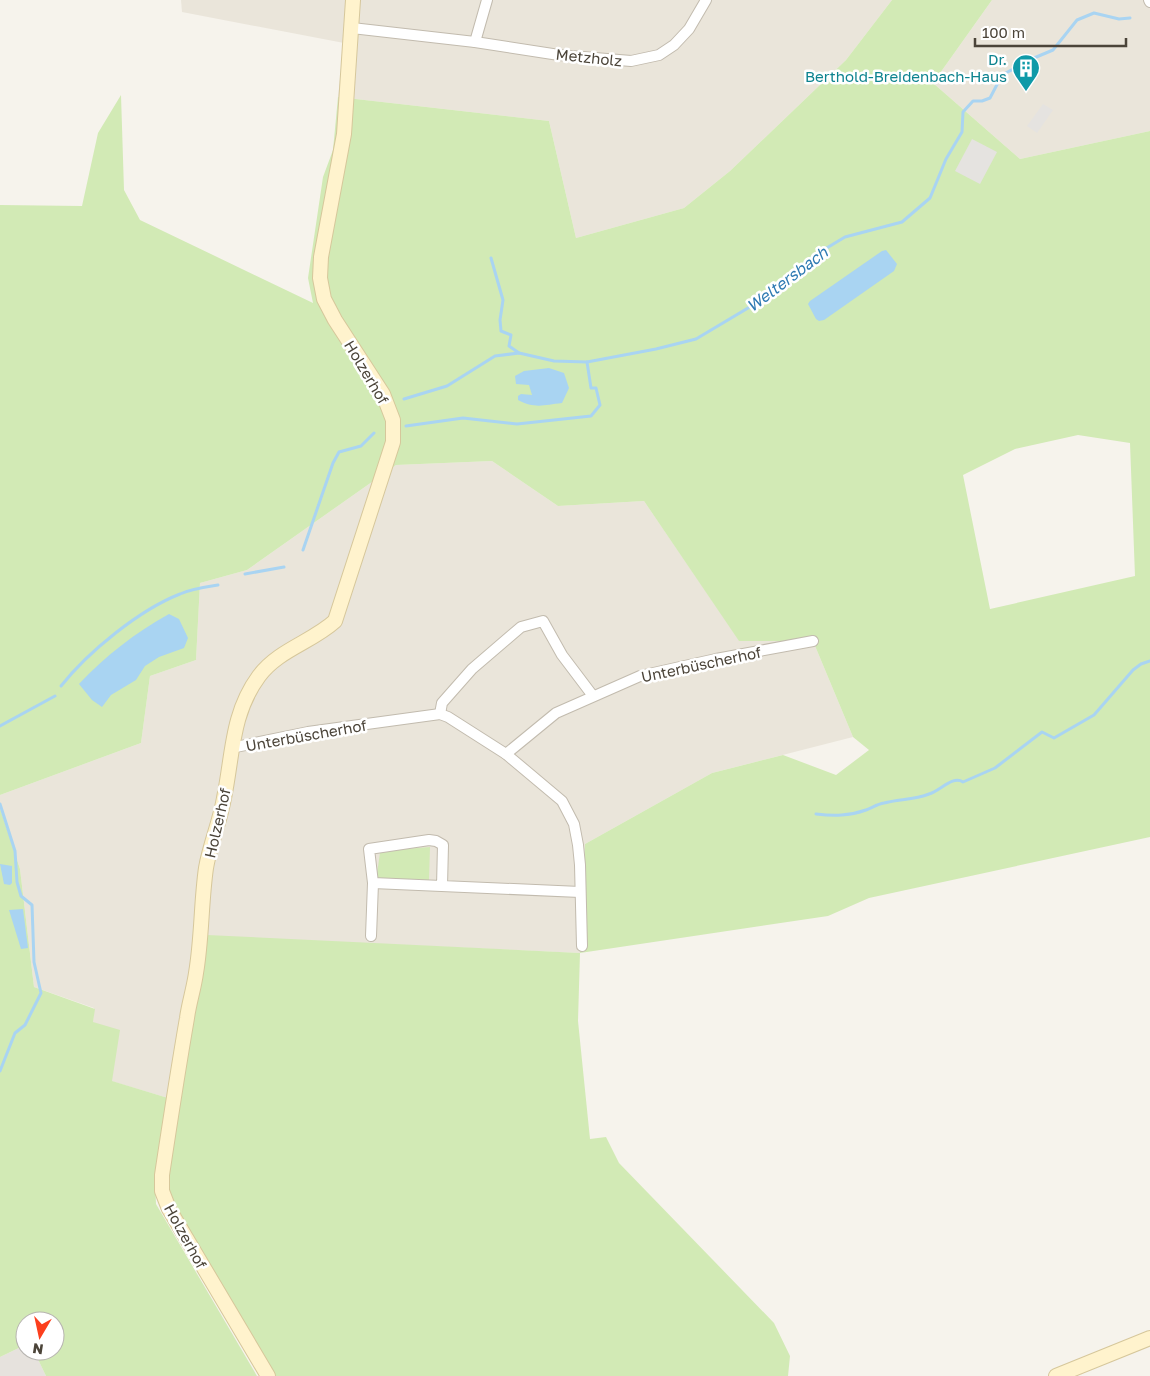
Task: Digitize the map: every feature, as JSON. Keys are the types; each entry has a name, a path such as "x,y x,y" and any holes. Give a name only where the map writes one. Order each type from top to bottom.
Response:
{"street":[{"name":"Holzerhof","path":"268,1376 169,1209 162,1191 162,1175 187,1015 196,974 209,850 224,799 237,721 259,675 284,653 325,630 335,621 393,442 393,420 383,394 335,320 324,299 320,278 321,257 344,134 353,0"},
{"path":"476,42 487,0"},
{"name":"Metzholz","path":"352,28 476,42 558,55 631,61 659,55 674,45 689,29 706,0"},
{"path":"582,946 578,844 574,824 562,800 506,754 448,716 440,714 442,704 472,669 520,627 542,621 562,655 593,696"},
{"name":"Unterbüscherhof","path":"506,754 556,712 640,676 812,641"},
{"name":"Unterbüscherhof","path":"231,748 308,732 440,714"},
{"path":"371,936 373,883 369,849 429,840 436,841 443,845 442,886"},
{"path":"373,883 580,892"},
{"path":"1056,1376 1150,1338"}],"shaded area":[{"path":"181,0 892,0 846,60 730,171 684,208 576,238 549,121 338,97 344,43 182,12"},
{"path":"992,0 1150,0 1150,131 1020,159 933,83"},
{"path":"1043,104 1053,110 1037,133 1027,126"},
{"path":"972,139 997,152 980,184 955,171"},
{"path":"492,461 558,506 644,501 739,640 813,641 853,737 712,773 585,844 580,953 207,936 178,1101 111,1081 93,1022 94,1008 34,987 20,869 0,808 0,795 141,743 150,676 196,660 200,583 247,570 396,465"},
{"path":"15,1350 15,1361 39,1361 46,1376 0,1376 0,1357"}],"green space":[{"path":"892,0 992,0 933,83 1020,159 1150,131 1150,837 869,898 828,916 580,953 585,844 712,773 783,755 836,775 869,750 853,737 813,641 739,641 644,501 558,506 492,461 396,465 247,570 200,583 196,660 150,676 141,743 0,795 0,205 82,206 98,133 121,95 124,190 140,220 313,303 308,278 323,177 333,150 338,97 549,121 576,238 684,208 730,171 846,60","holes":["1078,435 1130,443 1135,576 990,609 963,475 1015,449"]},
{"path":"0,808 20,869 34,987 95,1009 93,1022 120,1030 112,1081 168,1098 155,1181 156,1204 257,1376 46,1376 39,1361 65,1361 65,1311 15,1311 15,1350 0,1357"},
{"path":"430,847 429,880 376,880 380,853"},
{"path":"207,935 580,953 578,1021 590,1139 606,1137 619,1163 774,1323 790,1356 788,1376 276,1376 171,1203 166,1178"}],"water":[{"path":"886,250 897,264 894,271 824,320 819,321 816,319 808,304 810,301"},
{"path":"549,368 564,373 569,388 562,403 530,405 518,400 518,396 521,394 532,395 529,385 516,384 515,376 524,371"},
{"path":"169,614 179,619 188,638 184,648 159,657 145,666 136,680 111,695 102,707 92,700 79,684 121,646"},
{"path":"0,864 12,866 12,883 10,885 4,884"},
{"path":"23,909 28,948 21,949 9,910"}],"waterway":[{"name":"Weltersbach","path":"406,426 463,418 517,424 591,416 600,405 596,388 591,388 587,362 656,349 696,339 765,298 815,255 845,237 902,222 930,198 946,159 962,132 963,112 973,101 982,101 990,98 1002,75 1053,50 1077,20 1094,13 1119,19 1130,18"},
{"path":"491,258 503,300 500,320 501,331 511,335 509,346 519,353"},
{"path":"404,399 447,386 495,356 519,353 554,361 587,362"},
{"name":"Weltersbach","path":"303,550 333,463 339,452 361,446 374,433"},
{"name":"Weltersbach","path":"245,574 284,567"},
{"name":"Weltersbach","path":"61,686 100,646 148,610 184,592 218,585"},
{"path":"816,814 854,813 881,804 923,796 951,782 959,780 963,782 995,768 1042,732 1054,738 1094,715 1133,670 1141,664 1150,661"},
{"name":"Weltersbach","path":"0,726 55,696"},
{"path":"0,804 15,851 17,882 21,896 32,905 34,962 41,993 25,1025 15,1033 0,1071"}],"place":[{"name":"Dr. Berthold-Breidenbach-Haus","path":"1026,92"}]}
